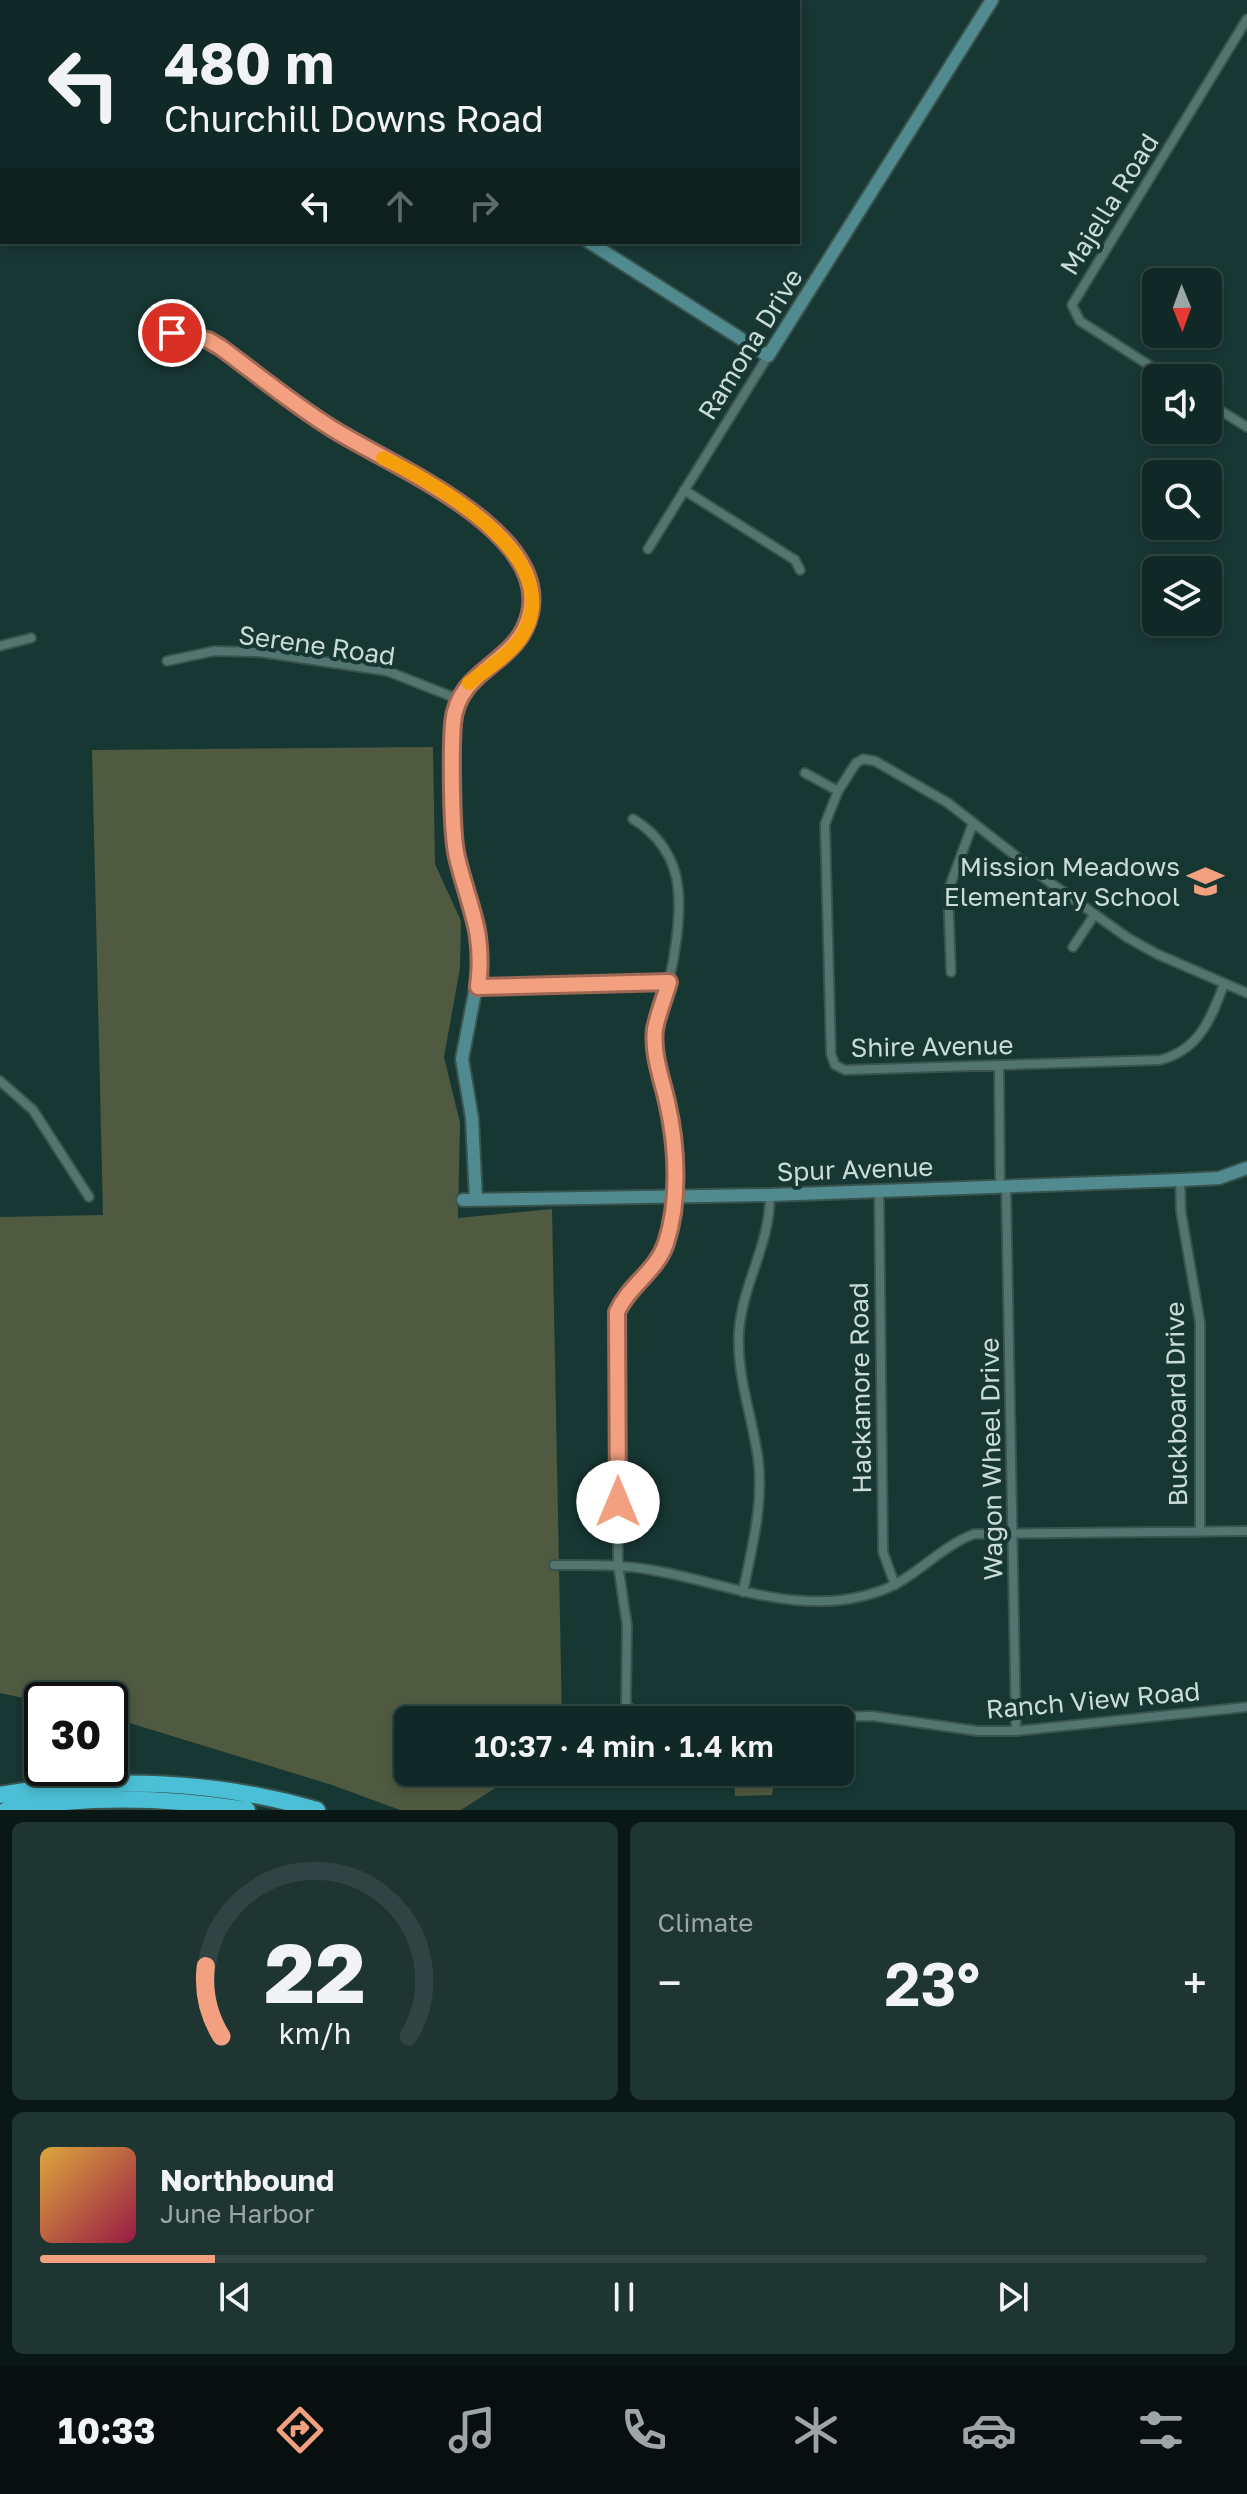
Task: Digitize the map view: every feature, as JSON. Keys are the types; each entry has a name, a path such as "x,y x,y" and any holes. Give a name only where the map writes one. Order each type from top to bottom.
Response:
{"highway":[{"path":"0,1795 88,1784 187,1785 250,1794 317,1810"},
{"path":"6,1810 108,1799 179,1801 247,1810"}],"street":[{"name":"Ramona Drive","path":"648,549 992,0"},
{"name":"Majella Road","path":"1147,364 1080,321 1072,305 1247,19"},
{"path":"592,244 768,356"},
{"path":"172,333 208,340 220,347 330,427 423,477 462,503 516,555 530,583 531,610 527,625 517,642 468,683 458,699 453,724 456,854 479,927 481,961 478,987 669,982"},
{"path":"1222,412 1247,427"},
{"path":"684,490 795,560 800,570"},
{"path":"0,646 31,638"},
{"name":"Serene Road","path":"167,661 214,651 259,652 387,671 458,699"},
{"name":"Shire Avenue","path":"973,823 948,803 875,761 863,759 856,763 838,791 825,824 831,1054 835,1065 845,1070 1170,1057 1189,1047 1203,1031 1224,984"},
{"path":"805,773 838,791"},
{"path":"628,1706 627,1625 618,1565 617,1312 624,1295 655,1265 666,1244 675,1196 668,1105 655,1029 669,982 679,901 676,876 661,842 649,828 633,819"},
{"path":"951,972 948,891 973,823 1095,914 1157,954 1247,993"},
{"path":"1073,947 1095,914"},
{"name":"Spur Avenue","path":"478,987 462,1059 472,1118 469,1200 770,1195 1180,1180 1219,1178 1247,1168"},
{"name":"Wagon Wheel Drive","path":"999,1066 1016,1731"},
{"path":"0,1081 33,1110 89,1197"},
{"name":"Buckboard Drive","path":"1180,1180 1181,1212 1200,1323 1200,1532"},
{"name":"Hackamore Road","path":"879,1189 883,1552 895,1585"},
{"path":"743,1592 759,1510 760,1485 740,1372 739,1328 748,1287 764,1247 770,1220 770,1195"},
{"path":"554,1565 618,1565 781,1601 839,1601 895,1585 955,1541 974,1534 1247,1531"},
{"name":"Ranch View Road","path":"854,1716 872,1716 978,1731 1016,1731 1247,1707"}],"green space":[{"path":"433,747 435,864 461,921 460,968 444,1057 460,1123 458,1218 552,1209 562,1706 394,1706 394,1786 498,1786 461,1810 400,1810 332,1785 128,1723 128,1682 24,1682 24,1698 0,1693 0,1217 103,1215 92,750"},
{"path":"735,1786 774,1786 772,1795 735,1796"}],"slow traffic":[{"path":"383,458 423,477 462,503 516,555 526,570 531,610 527,625 506,654 469,683"}],"place":[{"name":"Mission Meadows Elementary School","path":"1206,881"}],"route":[{"path":"172,333 208,340 220,347 330,427 367,450 423,477 462,503 516,555 526,570 531,610 527,625 506,654 468,683 458,699 453,724 456,854 479,927 481,961 478,987 669,982 655,1029 659,1072 672,1135 675,1196 666,1244 655,1265 624,1295 617,1312 618,1502"}]}
